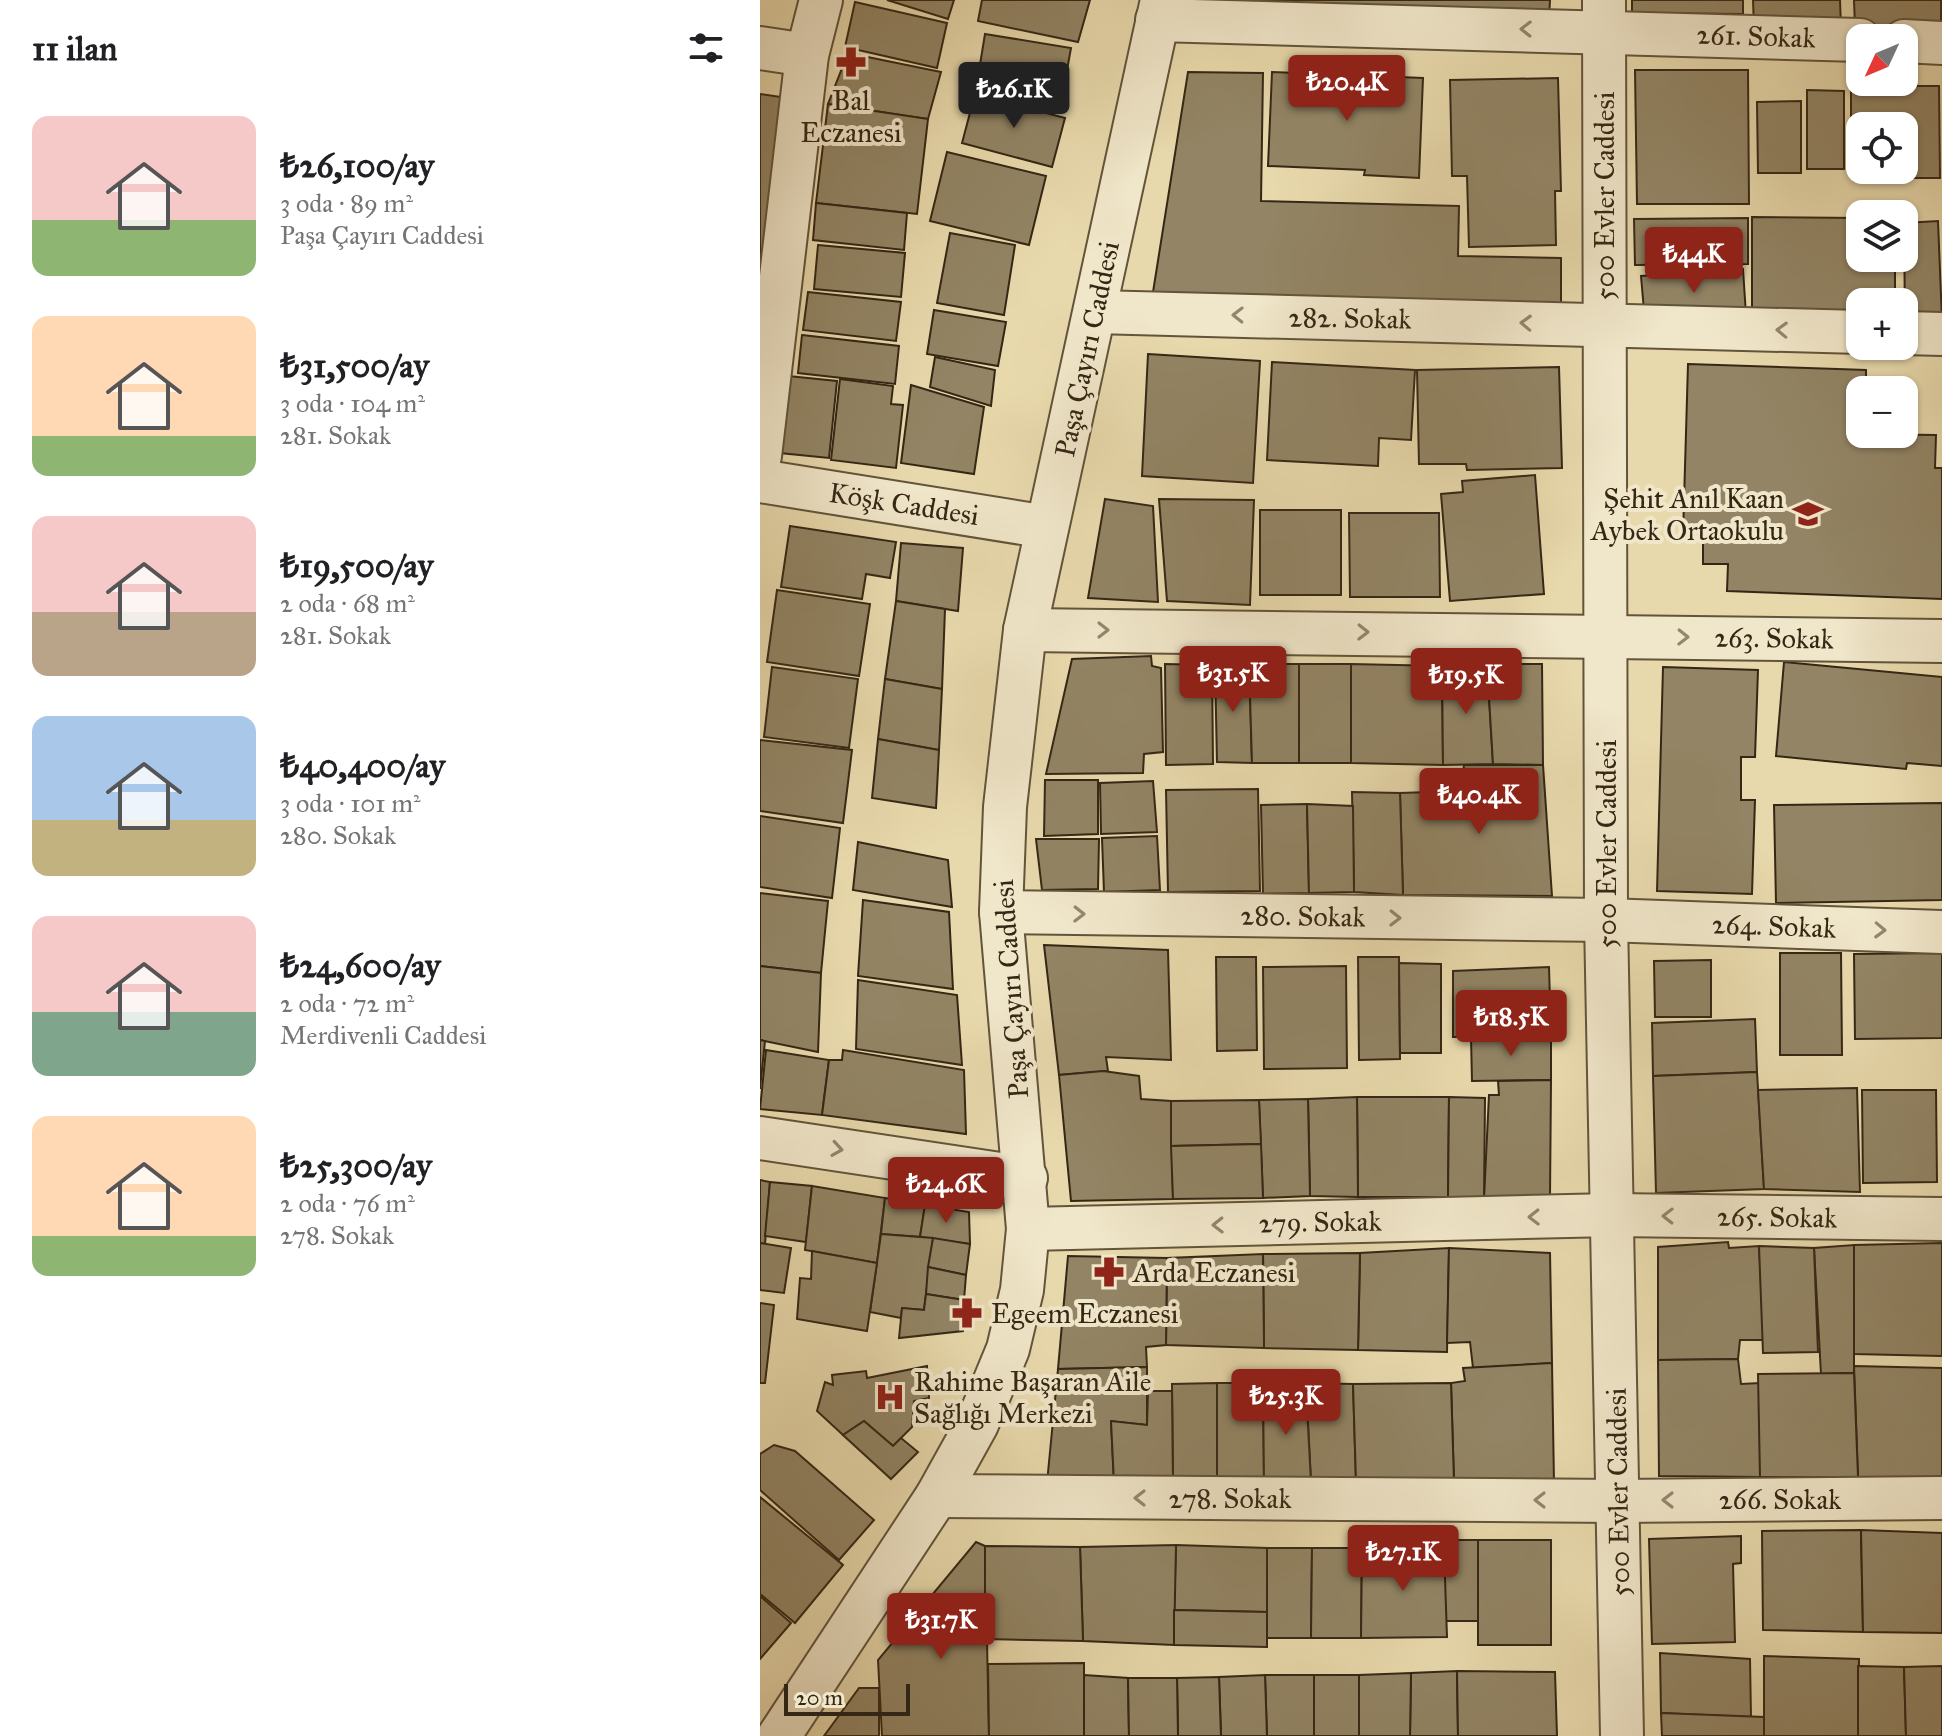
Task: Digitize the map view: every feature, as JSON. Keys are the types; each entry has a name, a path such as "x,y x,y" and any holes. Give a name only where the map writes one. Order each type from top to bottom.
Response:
{"street":[{"path":"760,456 807,55 821,0"},
{"name":"261. Sokak","path":"1160,10 1604,15 1846,39"},
{"name":"Paşa Çayırı Caddesi","path":"779,1736 937,1496 977,1424 1008,1349 1022,1290 1028,1229 1001,912 1005,807 1025,630 1160,10"},
{"name":"500 Evler Caddesi","path":"1604,15 1606,920 1622,1736"},
{"path":"1918,42 1942,43"},
{"path":"760,48 807,55"},
{"name":"282. Sokak","path":"1095,312 1846,332"},
{"path":"1918,333 1942,334"},
{"name":"Köşk Caddesi","path":"760,481 1047,527"},
{"name":"263. Sokak","path":"1025,630 1942,641"},
{"name":"280. Sokak","path":"1001,912 1606,920"},
{"name":"264. Sokak","path":"1606,920 1942,932"},
{"path":"760,1138 1026,1178"},
{"name":"265. Sokak","path":"1612,1215 1942,1219"},
{"name":"279. Sokak","path":"1028,1229 1612,1215"},
{"name":"278. Sokak","path":"937,1496 1618,1501"},
{"name":"266. Sokak","path":"1618,1501 1942,1498"}],"building":[{"path":"887,0 954,0 948,19"},
{"path":"982,0 1090,0 1078,42 978,21"},
{"path":"1199,0 1550,0 1549,20 1198,7"},
{"path":"1632,0 1743,0 1743,14 1632,13"},
{"path":"1753,0 1840,0 1841,27 1754,28"},
{"path":"1854,0 1941,0 1941,25 1855,24"},
{"path":"855,2 947,23 937,68 845,47"},
{"path":"985,34 1071,48 1061,103 976,89"},
{"path":"848,53 941,72 928,119 828,104"},
{"path":"1635,70 1748,70 1749,204 1637,204"},
{"path":"1188,72 1263,73 1261,201 1459,206 1458,256 1561,258 1561,308 1153,292"},
{"path":"1272,72 1423,78 1419,178 1364,175 1365,170 1268,166"},
{"path":"1558,78 1561,191 1555,191 1556,245 1469,247 1467,176 1452,176 1450,80"},
{"path":"1918,86 1939,86 1940,178 1918,178 1918,112 1851,112 1851,96 1918,96"},
{"path":"1807,90 1844,91 1844,169 1807,169"},
{"path":"760,94 795,99 760,356"},
{"path":"975,94 1065,118 1052,167 962,143"},
{"path":"1801,101 1801,173 1758,173 1757,102"},
{"path":"828,104 928,119 917,214 816,203"},
{"path":"947,152 1046,176 1029,245 930,221"},
{"path":"816,203 907,213 904,250 813,240"},
{"path":"1752,217 1846,218 1846,272 1895,272 1895,288 1846,288 1846,319 1752,318"},
{"path":"1748,218 1748,264 1635,265 1634,219"},
{"path":"1938,221 1942,320 1918,321 1918,288 1905,288 1904,272 1918,272 1918,222"},
{"path":"950,233 1015,245 1004,315 937,303"},
{"path":"818,245 905,253 901,297 814,289"},
{"path":"1743,269 1746,315 1645,322 1641,276"},
{"path":"808,292 901,302 896,341 803,330"},
{"path":"934,310 1006,322 998,366 927,354"},
{"path":"802,335 899,346 895,384 798,373"},
{"path":"1148,354 1260,361 1253,483 1142,476"},
{"path":"935,357 995,370 991,406 930,387"},
{"path":"1272,362 1415,370 1411,440 1379,438 1378,466 1267,460"},
{"name":"Şehit Anıl Kaan Aybek Ortaokulu","path":"1688,364 1866,370 1866,376 1846,376 1846,448 1918,448 1918,435 1936,435 1935,468 1942,468 1942,599 1727,591 1728,564 1703,564 1703,535 1683,535"},
{"path":"1559,367 1562,468 1467,470 1466,464 1419,464 1417,370"},
{"path":"788,376 837,381 829,458 780,453"},
{"path":"840,379 893,386 891,404 903,405 896,468 831,460"},
{"path":"911,385 984,407 974,474 901,463"},
{"path":"1535,475 1544,594 1450,601 1441,494 1463,492 1462,481"},
{"path":"1105,499 1153,506 1158,602 1088,598"},
{"path":"1159,499 1254,500 1250,605 1167,601"},
{"path":"1260,510 1341,510 1341,595 1260,595"},
{"path":"1349,513 1439,513 1440,597 1350,597"},
{"path":"790,526 896,542 890,578 866,574 862,599 781,587"},
{"path":"901,543 963,548 958,611 896,601"},
{"path":"777,590 870,604 859,676 767,662"},
{"path":"896,601 945,609 942,689 885,679"},
{"path":"1151,656 1152,666 1161,668 1163,752 1144,754 1143,773 1046,774 1072,659"},
{"path":"1784,662 1942,677 1942,766 1907,763 1906,769 1776,756"},
{"path":"1165,664 1212,665 1213,764 1166,765"},
{"path":"1249,664 1252,763 1217,762 1215,666"},
{"path":"1249,664 1299,664 1299,763 1252,763"},
{"path":"1299,664 1351,664 1351,763 1299,763"},
{"path":"1351,664 1442,666 1443,765 1351,763"},
{"path":"1487,664 1493,764 1443,765 1442,666"},
{"path":"1487,664 1542,664 1543,765 1493,764"},
{"path":"772,667 858,679 849,748 764,737"},
{"path":"1663,667 1758,670 1755,757 1741,757 1741,800 1755,800 1752,894 1657,891"},
{"path":"885,679 942,689 939,750 878,739"},
{"path":"878,739 939,750 936,808 872,798"},
{"path":"760,740 852,750 843,823 760,811"},
{"path":"1464,765 1543,765 1552,896 1403,895 1400,793 1461,791"},
{"path":"1045,780 1098,780 1098,834 1044,836"},
{"path":"1153,781 1157,832 1101,834 1100,783"},
{"path":"1258,789 1260,891 1168,892 1166,790"},
{"path":"1352,792 1400,793 1403,895 1354,892"},
{"path":"1942,803 1942,900 1776,903 1774,805"},
{"path":"1307,804 1309,893 1263,894 1261,805"},
{"path":"1307,804 1353,806 1354,892 1309,893"},
{"path":"760,816 840,828 832,898 760,887"},
{"path":"1157,836 1160,890 1104,892 1102,838"},
{"path":"1036,839 1099,839 1098,889 1042,890"},
{"path":"858,842 948,860 952,907 853,890"},
{"path":"760,893 828,901 821,973 760,966"},
{"path":"863,900 949,912 953,989 858,976"},
{"path":"1044,945 1168,950 1171,1060 1106,1057 1108,1071 1059,1075"},
{"path":"1780,953 1841,953 1842,1055 1780,1055"},
{"path":"1942,953 1942,1038 1855,1039 1854,954"},
{"path":"1216,957 1256,957 1257,1050 1217,1051"},
{"path":"1358,957 1399,957 1400,1059 1359,1060"},
{"path":"1711,960 1711,1017 1655,1017 1654,961"},
{"path":"1399,963 1441,964 1441,1053 1400,1053"},
{"path":"760,966 821,973 818,1052 760,1040"},
{"path":"1346,966 1347,1068 1264,1069 1263,967"},
{"path":"1549,967 1551,1035 1453,1037 1453,971"},
{"path":"858,980 957,995 962,1065 856,1049"},
{"path":"1755,1019 1757,1072 1653,1076 1652,1023"},
{"path":"1551,1035 1551,1080 1472,1081 1471,1037"},
{"path":"760,1040 765,1041 760,1089"},
{"path":"766,1050 829,1060 822,1115 760,1109"},
{"path":"843,1050 964,1070 966,1134 822,1115 829,1060 842,1060"},
{"path":"1103,1071 1139,1076 1141,1099 1171,1101 1173,1199 1071,1201 1059,1075"},
{"path":"1757,1072 1764,1189 1656,1193 1653,1076"},
{"path":"1551,1080 1550,1198 1484,1198 1489,1095 1499,1095 1498,1081"},
{"path":"1857,1088 1860,1192 1764,1189 1758,1090"},
{"path":"1862,1090 1936,1090 1937,1182 1863,1183"},
{"path":"1357,1097 1449,1097 1448,1197 1358,1197"},
{"path":"1357,1097 1358,1197 1310,1196 1308,1099"},
{"path":"1449,1097 1485,1098 1484,1198 1448,1197"},
{"path":"1308,1099 1310,1196 1263,1198 1259,1100"},
{"path":"1259,1100 1261,1144 1171,1146 1171,1101"},
{"path":"1261,1144 1263,1198 1173,1199 1171,1146"},
{"path":"760,1180 770,1182 765,1244 760,1243"},
{"path":"770,1182 812,1186 806,1242 765,1236"},
{"path":"812,1186 885,1198 877,1263 805,1250"},
{"path":"885,1198 925,1205 920,1237 881,1234"},
{"path":"925,1205 969,1212 970,1244 920,1237"},
{"path":"881,1234 933,1238 924,1310 902,1308 901,1318 870,1312"},
{"path":"933,1238 970,1244 966,1275 928,1267"},
{"path":"1728,1242 1729,1248 1759,1246 1764,1340 1740,1340 1738,1359 1658,1360 1658,1247"},
{"path":"760,1243 791,1248 784,1293 760,1290"},
{"path":"1942,1243 1942,1356 1854,1354 1854,1245"},
{"path":"1854,1245 1854,1373 1821,1374 1814,1248"},
{"path":"1759,1246 1814,1248 1818,1352 1763,1353"},
{"path":"1449,1248 1447,1352 1358,1350 1360,1253"},
{"path":"1449,1248 1550,1253 1552,1363 1473,1368 1470,1342 1447,1343"},
{"path":"812,1251 877,1263 867,1331 797,1319 800,1278 811,1279"},
{"path":"1360,1253 1358,1350 1264,1348 1263,1254"},
{"path":"1263,1254 1264,1348 1166,1345 1167,1258"},
{"path":"1068,1256 1167,1258 1166,1345 1146,1347 1147,1367 1058,1369"},
{"path":"928,1267 966,1275 964,1300 926,1294"},
{"path":"926,1294 964,1300 963,1331 899,1338 902,1308 924,1310"},
{"path":"760,1303 774,1305 765,1383 760,1383"},
{"path":"1738,1359 1741,1384 1760,1383 1760,1477 1659,1476 1658,1360"},
{"path":"1552,1363 1554,1483 1454,1482 1451,1383 1465,1381 1463,1368"},
{"path":"927,1366 929,1398 914,1401 912,1427 893,1446 864,1421 843,1435 817,1411 825,1382 833,1385 832,1375 866,1371 867,1378"},
{"path":"1854,1366 1942,1368 1942,1480 1858,1477"},
{"path":"1147,1367 1147,1425 1111,1421 1114,1483 1047,1483 1058,1369"},
{"path":"1854,1373 1858,1477 1760,1477 1758,1374"},
{"path":"1217,1383 1263,1383 1264,1483 1217,1484"},
{"path":"1217,1383 1217,1484 1173,1485 1172,1384"},
{"path":"1306,1383 1353,1384 1356,1482 1311,1482"},
{"path":"1451,1383 1454,1482 1356,1482 1353,1384"},
{"path":"1306,1389 1311,1482 1264,1483 1263,1390"},
{"path":"1148,1391 1172,1391 1173,1485 1114,1483 1111,1421 1147,1425"},
{"path":"864,1421 893,1446 901,1438 918,1452 891,1479 843,1435"},
{"path":"774,1445 795,1451 874,1520 839,1560 760,1490 760,1454"},
{"path":"760,1497 843,1565 795,1623 760,1594"},
{"path":"1861,1530 1863,1632 1763,1630 1762,1531"},
{"path":"1861,1530 1942,1533 1942,1633 1863,1632"},
{"path":"1741,1536 1741,1563 1733,1564 1735,1642 1652,1644 1649,1539"},
{"path":"1444,1540 1478,1540 1479,1621 1445,1621"},
{"path":"1478,1540 1551,1540 1551,1645 1478,1645"},
{"path":"976,1542 985,1546 989,1736 882,1736 878,1660"},
{"path":"1176,1545 1267,1548 1267,1612 1174,1610"},
{"path":"1176,1545 1174,1645 1083,1641 1080,1547"},
{"path":"985,1546 1080,1547 1083,1641 985,1639"},
{"path":"1267,1548 1312,1548 1311,1638 1267,1638"},
{"path":"1312,1548 1362,1548 1361,1638 1311,1638"},
{"path":"1362,1548 1444,1549 1447,1637 1361,1638"},
{"path":"760,1596 791,1623 760,1659"},
{"path":"1174,1610 1267,1612 1267,1647 1174,1645"},
{"path":"1660,1653 1750,1659 1751,1717 1661,1713"},
{"path":"1764,1656 1859,1659 1858,1736 1764,1736"},
{"path":"1084,1663 1084,1736 989,1736 988,1664"},
{"path":"1858,1666 1904,1667 1906,1736 1858,1736"},
{"path":"1942,1666 1942,1736 1906,1736 1904,1667"},
{"path":"1457,1671 1458,1736 1410,1736 1411,1673"},
{"path":"1457,1671 1555,1672 1557,1736 1458,1736"},
{"path":"1411,1673 1410,1736 1359,1736 1359,1675"},
{"path":"1084,1675 1128,1678 1129,1736 1084,1736"},
{"path":"1265,1675 1314,1675 1314,1736 1267,1736"},
{"path":"1265,1675 1267,1736 1221,1736 1219,1677"},
{"path":"1314,1675 1359,1675 1359,1736 1314,1736"},
{"path":"1219,1677 1221,1736 1178,1736 1177,1678"},
{"path":"1128,1678 1177,1678 1178,1736 1129,1736"},
{"path":"859,1688 879,1688 879,1736 824,1736"},
{"path":"1661,1713 1764,1717 1764,1736 1662,1736"}],"place":[{"name":"Bal Eczanesi","path":"851,62"},
{"name":"Şehit Anıl Kaan Aybek Ortaokulu","path":"1808,514"},
{"name":"Arda Eczanesi","path":"1109,1272"},
{"name":"Egeem Eczanesi","path":"967,1313"},
{"name":"Rahime Başaran Aile Sağlığı Merkezi","path":"890,1397"}]}
